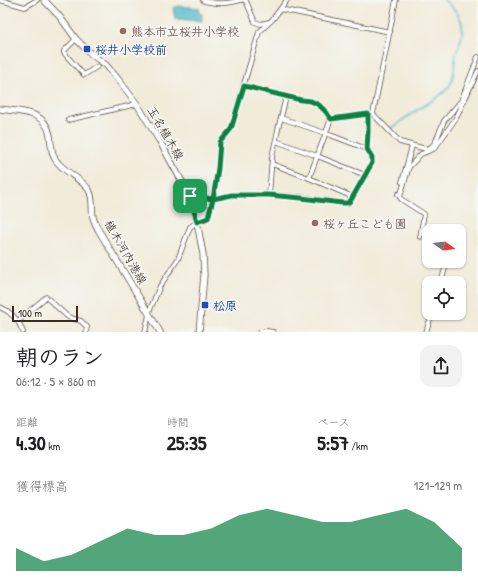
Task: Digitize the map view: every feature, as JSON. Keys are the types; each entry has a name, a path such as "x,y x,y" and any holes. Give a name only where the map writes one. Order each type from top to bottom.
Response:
{"main road":[{"name":"玉名植木線","path":"44,0 60,17 76,39 91,54 106,65 137,104 190,196 203,254 204,275 199,332"},
{"name":"植木河内港線","path":"0,109 30,113 41,119 47,126 50,134 51,147 55,158 89,190 92,200 93,217 99,232 160,332"}],"street":[{"path":"0,0 25,6 37,0"},
{"path":"204,0 226,4 240,0"},
{"path":"244,0 246,1 255,22 261,24 270,22"},
{"path":"145,332 149,314 160,286 178,259 190,227 197,222 208,218 218,168 220,142 231,129 259,32 270,22 287,0"},
{"path":"373,114 396,0"},
{"path":"280,9 390,32"},
{"path":"76,39 64,51 64,54 84,75 98,66"},
{"path":"331,119 373,114 400,142 426,149 432,147 444,121 461,101 478,57"},
{"path":"400,197 409,167 421,154 434,149 442,138 456,118 478,71"},
{"path":"244,86 286,97 311,101 319,105 331,119"},
{"path":"269,195 272,164 286,97"},
{"path":"68,120 137,104"},
{"path":"190,196 213,199 232,195 269,195 348,203 353,197 372,163 372,157 367,149 368,114"},
{"path":"281,118 367,149"},
{"path":"309,178 331,119"},
{"path":"276,141 365,175"},
{"path":"412,146 398,194 401,199 424,214 420,237"},
{"path":"272,164 353,197"},
{"path":"18,321 46,297 68,317 81,320 87,327 86,332"},
{"path":"0,307 16,317 22,332"},
{"path":"426,332 430,320"},
{"path":"260,332 272,332"}],"water":[{"path":"179,6 200,8 198,13 202,14 202,21 175,19 173,8"}],"waterway":[{"path":"390,130 414,112 440,96 452,81 456,54 461,39 462,24 458,14 444,0"}],"place":[{"name":"熊本市立桜井小学校","path":"123,31"},
{"name":"桜井小学校前","path":"87,49"},
{"name":"桜ヶ丘こども園","path":"315,223"},
{"name":"松原","path":"205,305"}],"route":[{"path":"190,196 197,222 208,218 213,199 232,195 269,195 348,203 372,163 372,157 367,149 368,114 331,119 319,105 311,101 301,100 244,86 231,129 220,142 213,199 190,196"}]}
